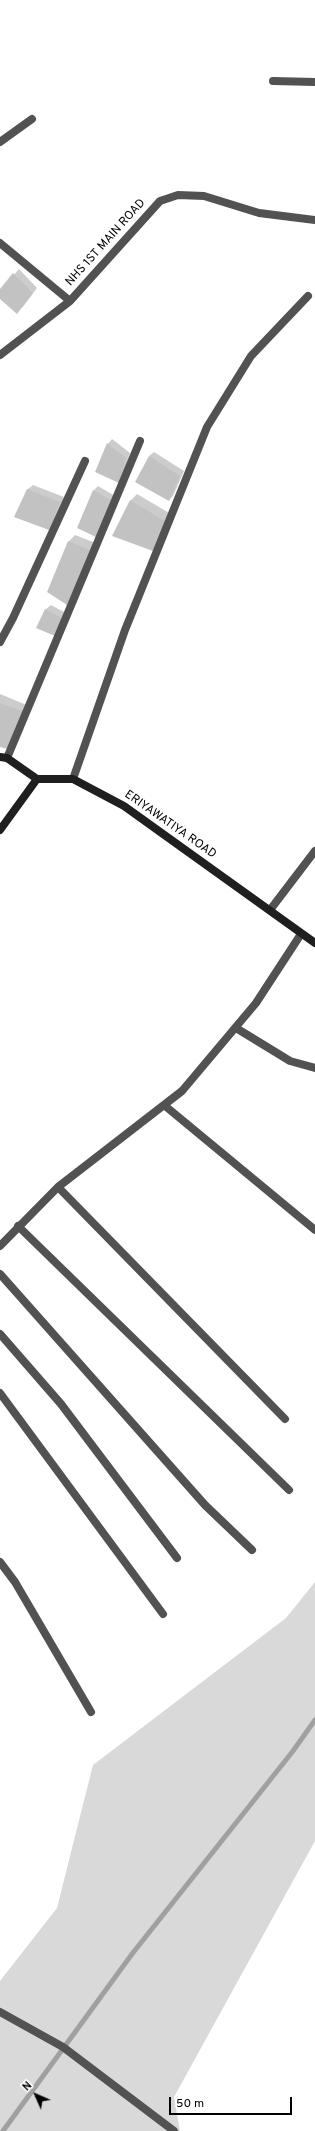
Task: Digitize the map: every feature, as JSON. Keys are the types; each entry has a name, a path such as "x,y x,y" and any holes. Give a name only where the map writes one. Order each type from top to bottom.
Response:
{"street":[{"path":"273,81 315,82"},
{"path":"0,142 32,119"},
{"name":"NHS 1ST MAIN ROAD","path":"0,355 70,301 160,201 178,195 204,196 259,213 315,220"},
{"path":"0,243 70,301"},
{"path":"73,779 125,630 207,427 251,356 308,296"},
{"path":"0,830 37,779 4,757 140,441"},
{"path":"0,642 13,618 85,461"},
{"name":"ERIYAWATIYA ROAD","path":"37,779 73,779 124,806 315,943"},
{"path":"270,910 315,851"},
{"path":"0,1246 58,1187 182,1091 256,1003 301,934"},
{"path":"236,1028 290,1061 315,1068"},
{"path":"164,1105 315,1230"},
{"path":"58,1187 285,1419"},
{"path":"18,1226 289,1490"},
{"path":"0,1274 205,1506 252,1550"},
{"path":"0,1334 61,1404 177,1558"},
{"path":"0,1393 163,1614"},
{"path":"0,1562 15,1582 91,1712"},
{"path":"0,2012 64,2047 174,2131"}],"shaded area":[{"path":"315,1582 315,1841 174,2097 180,2131 0,2131 0,1981 57,1908 93,1765 286,1618"}],"building":[{"path":"13,273 33,293 17,314 0,299 0,289"},
{"path":"107,443 126,458 119,483 95,472"},
{"path":"149,456 180,476 169,501 135,482"},
{"path":"27,489 60,502 49,530 14,517"},
{"path":"93,490 111,500 96,537 77,528"},
{"path":"130,500 165,521 153,551 112,536"},
{"path":"68,541 90,550 67,605 47,592"},
{"path":"45,609 62,618 55,636 36,628"},
{"path":"0,703 24,712 8,749 0,747"}],"waterway":[{"path":"3,2131 132,1954 293,1751 315,1720"}]}
